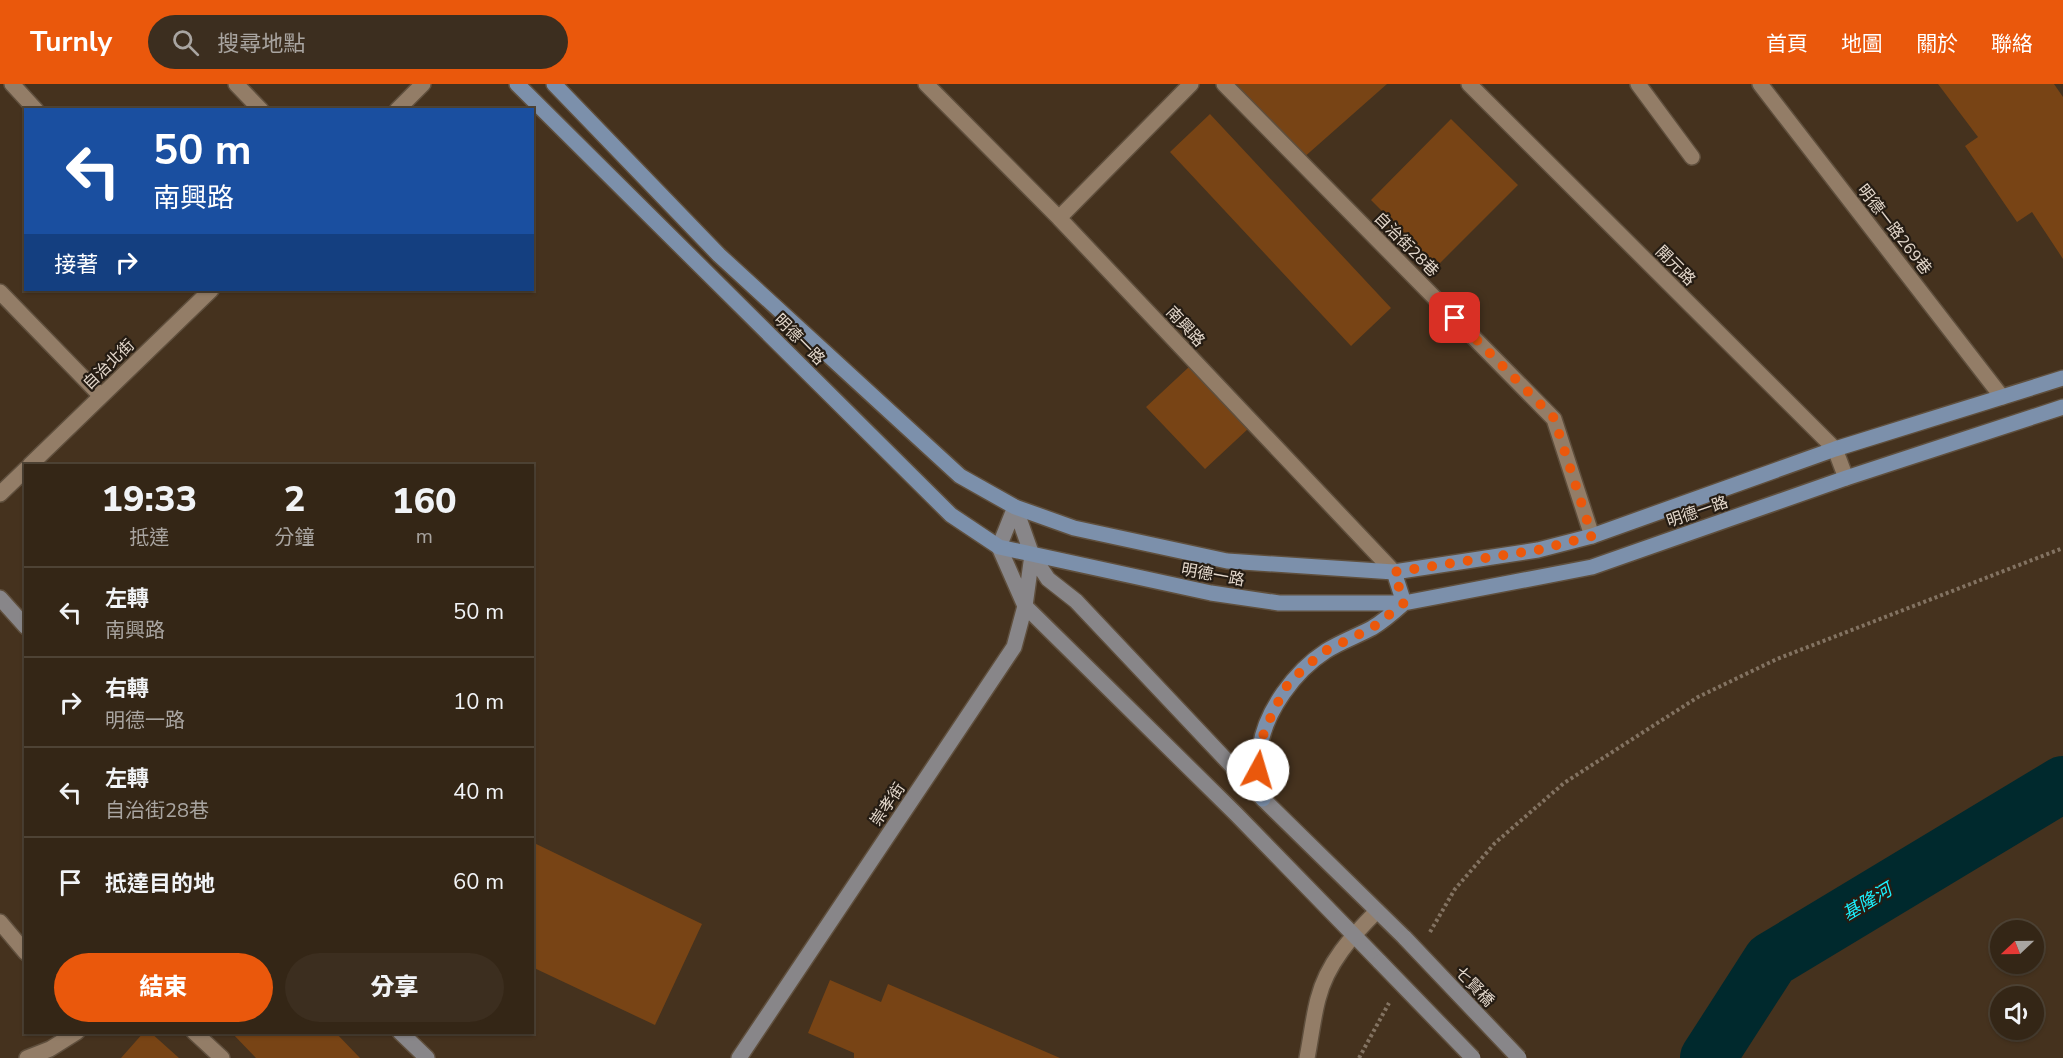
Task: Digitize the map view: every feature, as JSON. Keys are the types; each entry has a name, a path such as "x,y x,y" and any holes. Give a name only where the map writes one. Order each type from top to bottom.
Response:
{"main road":[{"name":"明德一路","path":"518,84 951,515 999,547 1211,593 1279,603 1404,603 1592,567 1846,478 2063,407"},
{"name":"明德一路","path":"554,84 719,255 960,476 1015,507 1074,528 1227,561 1394,572 1538,550 1592,536 1835,449 2063,378"},
{"name":"南興路","path":"1394,572 1404,603"},
{"path":"1263,799 1258,770 1260,747 1265,729 1285,688 1305,667 1327,650 1372,628 1404,603"}],"street":[{"path":"12,84 34,108"},
{"path":"236,84 259,108"},
{"path":"399,108 423,84"},
{"name":"南興路","path":"926,84 1059,218 1394,572"},
{"path":"1059,218 1191,84"},
{"name":"自治街28巷","path":"1224,84 1554,418 1592,536"},
{"name":"開元路","path":"1469,84 1835,449 1846,478"},
{"path":"1638,84 1692,157"},
{"name":"明德一路269巷","path":"1760,84 2002,397"},
{"name":"自治北街","path":"31,464 206,291"},
{"path":"0,292 101,396"},
{"path":"0,494 24,471"},
{"path":"1015,507 999,547 1025,606 1227,806 1473,1058"},
{"path":"1015,507 1032,555"},
{"name":"崇孝街","path":"739,1058 1014,647 1025,606 1032,555"},
{"name":"七賢橋","path":"1032,555 1048,579 1076,601 1263,799 1405,938 1520,1058"},
{"path":"0,598 24,625"},
{"path":"1307,1058 1318,998 1326,974 1354,935 1377,911"},
{"path":"0,922 24,951"},
{"path":"27,1058 52,1054 75,1034"},
{"path":"197,1034 222,1058"},
{"path":"402,1034 427,1058"}],"path":[{"path":"1425,941 1455,889 1495,843 1564,783 1698,697 1777,659 2063,548"},
{"path":"1359,1058 1395,993"}],"building":[{"path":"1236,84 1387,84 1302,159"},
{"path":"1938,84 2054,84 2063,97 2063,259 2032,212 2017,222 1965,146 1978,137"},
{"path":"1210,114 1391,308 1351,346 1170,152"},
{"path":"1451,119 1518,185 1437,266 1371,200"},
{"path":"1190,366 1249,428 1205,469 1146,407"},
{"path":"534,843 702,924 655,1025 534,968"},
{"path":"830,980 881,1002 888,984 1060,1058 854,1058 854,1053 808,1033"},
{"path":"142,1034 152,1034 179,1058 121,1058"},
{"path":"233,1034 337,1034 360,1058 256,1058"}],"waterway":[{"name":"基隆河","path":"1708,1058 1771,960 2063,784"}],"route":[{"path":"1258,770 1260,747 1265,729 1285,688 1305,667 1327,650 1372,628 1404,603 1394,572 1538,550 1592,536 1554,418 1455,318"}]}
